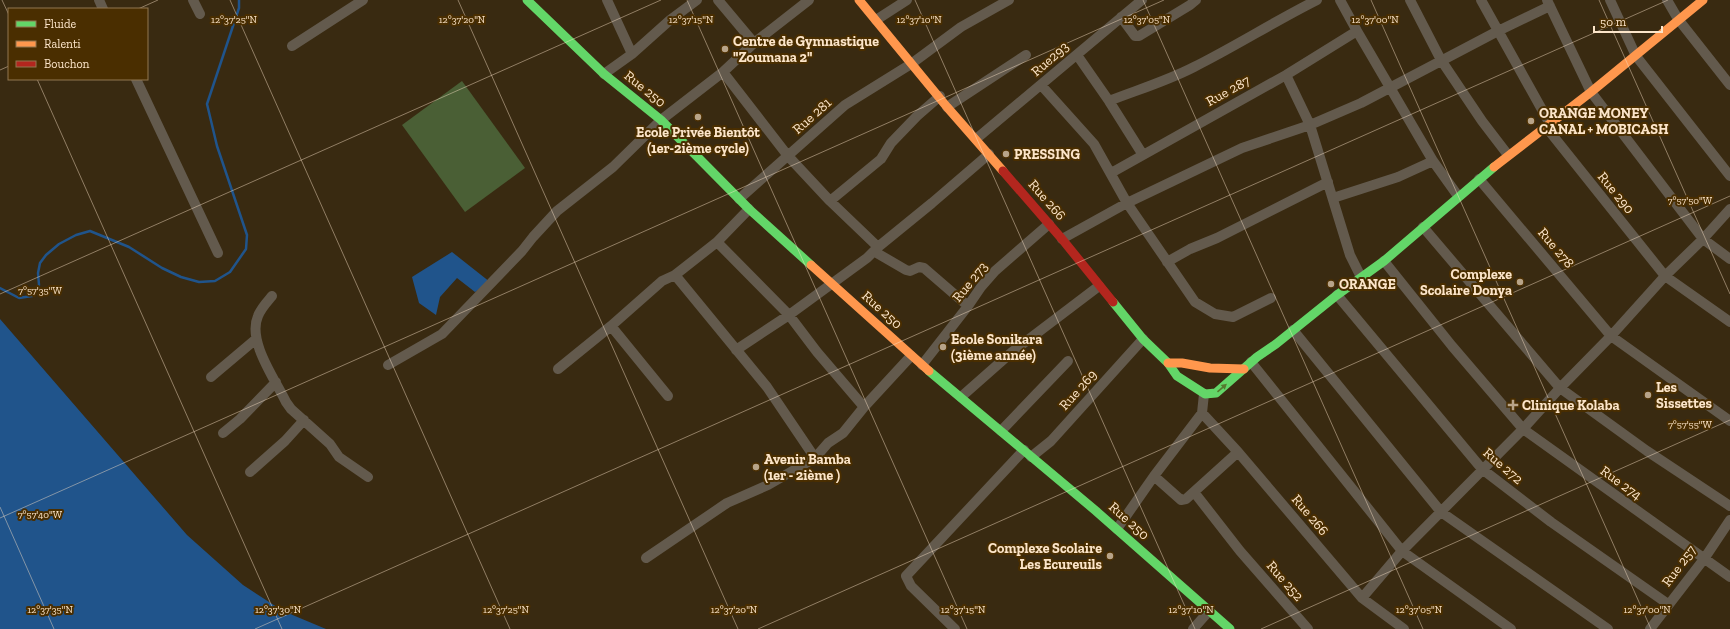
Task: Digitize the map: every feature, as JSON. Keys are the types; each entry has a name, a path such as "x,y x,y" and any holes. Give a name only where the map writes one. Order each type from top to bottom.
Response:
{"main road":[{"name":"Rue 250","path":"528,0 604,74 661,120 749,209 911,356 1001,430 1117,529 1230,629"},
{"name":"Rue 266","path":"859,0 911,64 940,96 947,107 990,154 1062,239 1143,339 1178,376 1204,394"},
{"path":"1204,394 1216,393 1248,365 1337,294 1384,261 1458,196 1636,56 1678,19 1703,0"},
{"path":"1162,360 1210,368 1248,365"}],"street":[{"path":"194,0 200,14"},
{"path":"292,46 363,0"},
{"path":"607,0 632,54"},
{"path":"604,74 632,54 670,20 697,0"},
{"path":"718,0 754,43"},
{"path":"388,365 442,334 522,251 557,211 613,167 661,120 724,72 754,43 809,0"},
{"path":"876,20 907,0"},
{"name":"Rue 281","path":"739,199 845,105 911,64 961,27 1009,0"},
{"path":"1121,17 1135,36 1139,36 1196,0"},
{"path":"1109,101 1193,68 1257,33 1279,19 1317,0"},
{"path":"1340,0 1356,31 1432,162 1458,196"},
{"path":"1410,0 1441,60 1482,121 1508,156"},
{"name":"Rue 290","path":"1481,0 1548,126 1665,276 1730,322"},
{"path":"1610,0 1636,56 1730,176"},
{"path":"1667,0 1678,19 1730,85"},
{"name":"Rue293","path":"976,139 1139,1"},
{"path":"1062,239 1128,203 1242,148 1310,125 1390,89 1441,60 1549,3 1591,92 1703,239 1730,259"},
{"name":"Rue 287","path":"1111,173 1286,75 1356,31"},
{"path":"947,107 979,88 1026,55"},
{"path":"1077,55 1109,101 1143,155"},
{"path":"724,72 788,156 876,250 906,270 910,271 919,267 924,268 968,306"},
{"path":"1286,75 1310,125 1350,255 1361,277"},
{"path":"136,80 218,253"},
{"path":"1041,85 1094,144 1128,203 1195,302 1215,314 1233,317 1271,298"},
{"path":"830,201 881,159 891,143 917,116 940,96"},
{"path":"736,350 832,284 876,250 990,154"},
{"path":"1333,198 1398,177 1432,162"},
{"name":"Rue 278","path":"1479,179 1611,336 1730,421"},
{"path":"1167,262 1190,249 1217,238 1328,182"},
{"path":"558,368 611,326 662,281 675,275 718,242 749,209"},
{"path":"1362,598 1402,551 1523,429 1560,388 1611,336 1665,276 1703,239 1730,209"},
{"name":"Rue 273","path":"922,365 981,287 995,272 1048,224"},
{"path":"1423,227 1560,388 1647,451 1730,506"},
{"path":"718,242 789,315 817,352 864,407"},
{"name":"Rue 274","path":"1384,261 1452,346 1523,429 1730,578"},
{"path":"675,275 767,387 815,458"},
{"path":"961,397 1012,352 1099,286"},
{"name":"Rue 272","path":"1337,294 1482,469 1551,522 1668,604"},
{"path":"272,296 257,317 255,329 257,343 276,382 291,409 330,444 339,457 368,477"},
{"path":"611,326 668,396"},
{"path":"1293,330 1441,512 1608,629"},
{"path":"211,377 256,339"},
{"name":"Rue 269","path":"952,628 911,586 906,576 1028,453 1051,441 1143,339"},
{"path":"646,558 727,503 768,484 815,458 828,443 843,433 864,407 911,356"},
{"path":"1001,430 1068,361"},
{"path":"1248,365 1402,551 1511,629"},
{"path":"223,433 243,416 276,382"},
{"path":"1117,529 1154,476 1202,413 1204,394"},
{"name":"Rue 266","path":"1202,413 1238,452 1362,598 1404,629"},
{"path":"250,472 285,442 304,420"},
{"path":"1154,476 1181,500 1186,499 1238,452"},
{"name":"Rue 252","path":"1194,492 1240,551 1308,629"},
{"name":"Rue 257","path":"1650,629 1704,559 1730,520"},
{"path":"1193,629 1209,611"}],"green space":[{"path":"462,81 525,168 465,212 402,125"}],"water":[{"path":"452,252 490,282 475,292 457,278 440,297 436,315 419,303 412,277"},
{"path":"0,319 187,535 243,585 283,611 326,629 0,629"}],"waterway":[{"path":"0,288 19,298 32,296 39,285 38,273 40,263 46,255 59,244 76,235 90,231 129,247 162,268 181,277 199,282 215,281 230,272 246,249 247,235 217,146 207,104 239,8 239,0"}],"traffic: fast":[{"path":"527,0 604,74 661,120 749,209 811,265"},
{"path":"1113,302 1143,339 1168,363 1177,376 1205,394 1216,393 1257,357 1276,344 1337,295 1384,261 1494,167"},
{"path":"929,371 1096,511 1230,629"}],"traffic: slow":[{"path":"859,0 947,107 1003,171"},
{"path":"1494,167 1591,92 1703,0"},
{"path":"811,265 929,371"},
{"path":"1168,363 1182,363 1210,368 1244,369"}],"traffic: jam":[{"path":"1003,171 1062,239 1113,302"}],"place":[{"name":"Centre de Gymnastique \"Zoumana 2\"","path":"725,49"},
{"name":"Ecole Privée Bientôt (1er-2ième cycle)","path":"698,117"},
{"name":"ORANGE MONEY CANAL + MOBICASH","path":"1531,121"},
{"name":"PRESSING","path":"1006,154"},
{"name":"Complexe Scolaire Donya","path":"1520,282"},
{"name":"ORANGE","path":"1331,284"},
{"name":"Ecole Sonikara (3ième année)","path":"943,347"},
{"name":"Les Sissettes","path":"1648,395"},
{"name":"Clinique Kolaba","path":"1513,405"},
{"name":"Avenir Bamba (1er - 2ième )","path":"756,467"},
{"name":"Complexe Scolaire Les Ecureuils","path":"1110,556"}]}
